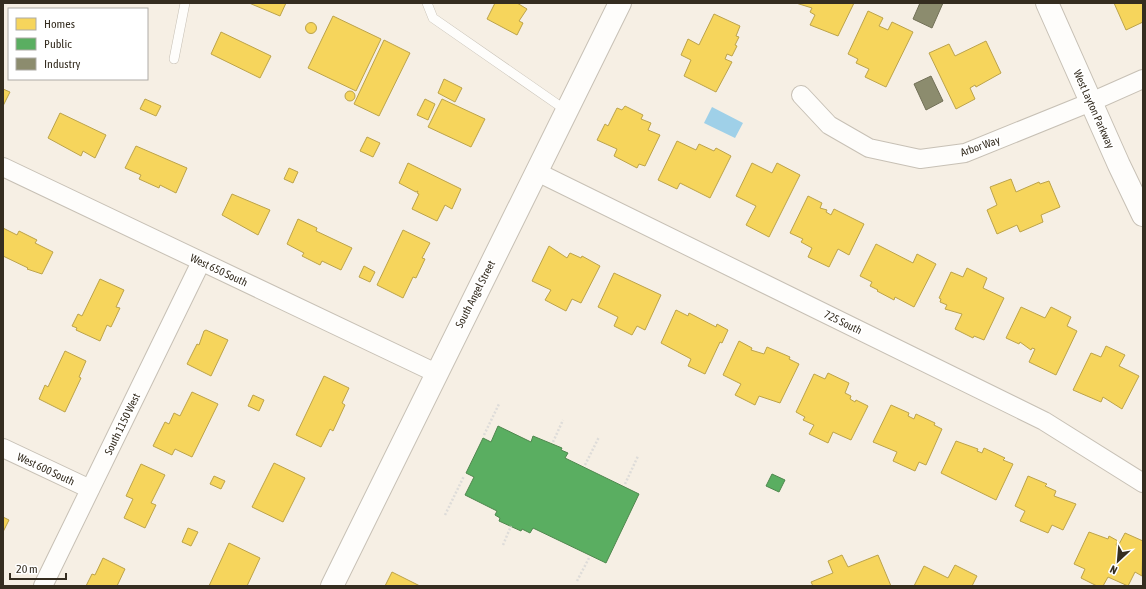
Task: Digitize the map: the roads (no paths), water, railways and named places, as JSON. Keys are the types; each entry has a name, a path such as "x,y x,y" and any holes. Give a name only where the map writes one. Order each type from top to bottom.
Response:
{"main road":[{"name":"South Angel Street","path":"332,586 620,3"},
{"name":"West Layton Parkway","path":"1047,3 1143,215"}],"street":[{"name":"Arbor Way","path":"801,95 829,125 869,148 920,160 966,153 1092,102 1143,79"},
{"name":"West 650 South","path":"3,167 436,373"},
{"name":"725 South","path":"537,172 1044,421 1143,483"},
{"name":"South 1150 West","path":"43,586 201,262"},
{"name":"West 600 South","path":"3,448 90,489"}],"lane":[{"path":"174,58 186,3"},
{"path":"427,3 433,18 567,111"}],"water":[{"path":"712,107 743,123 735,138 704,123"}]}
